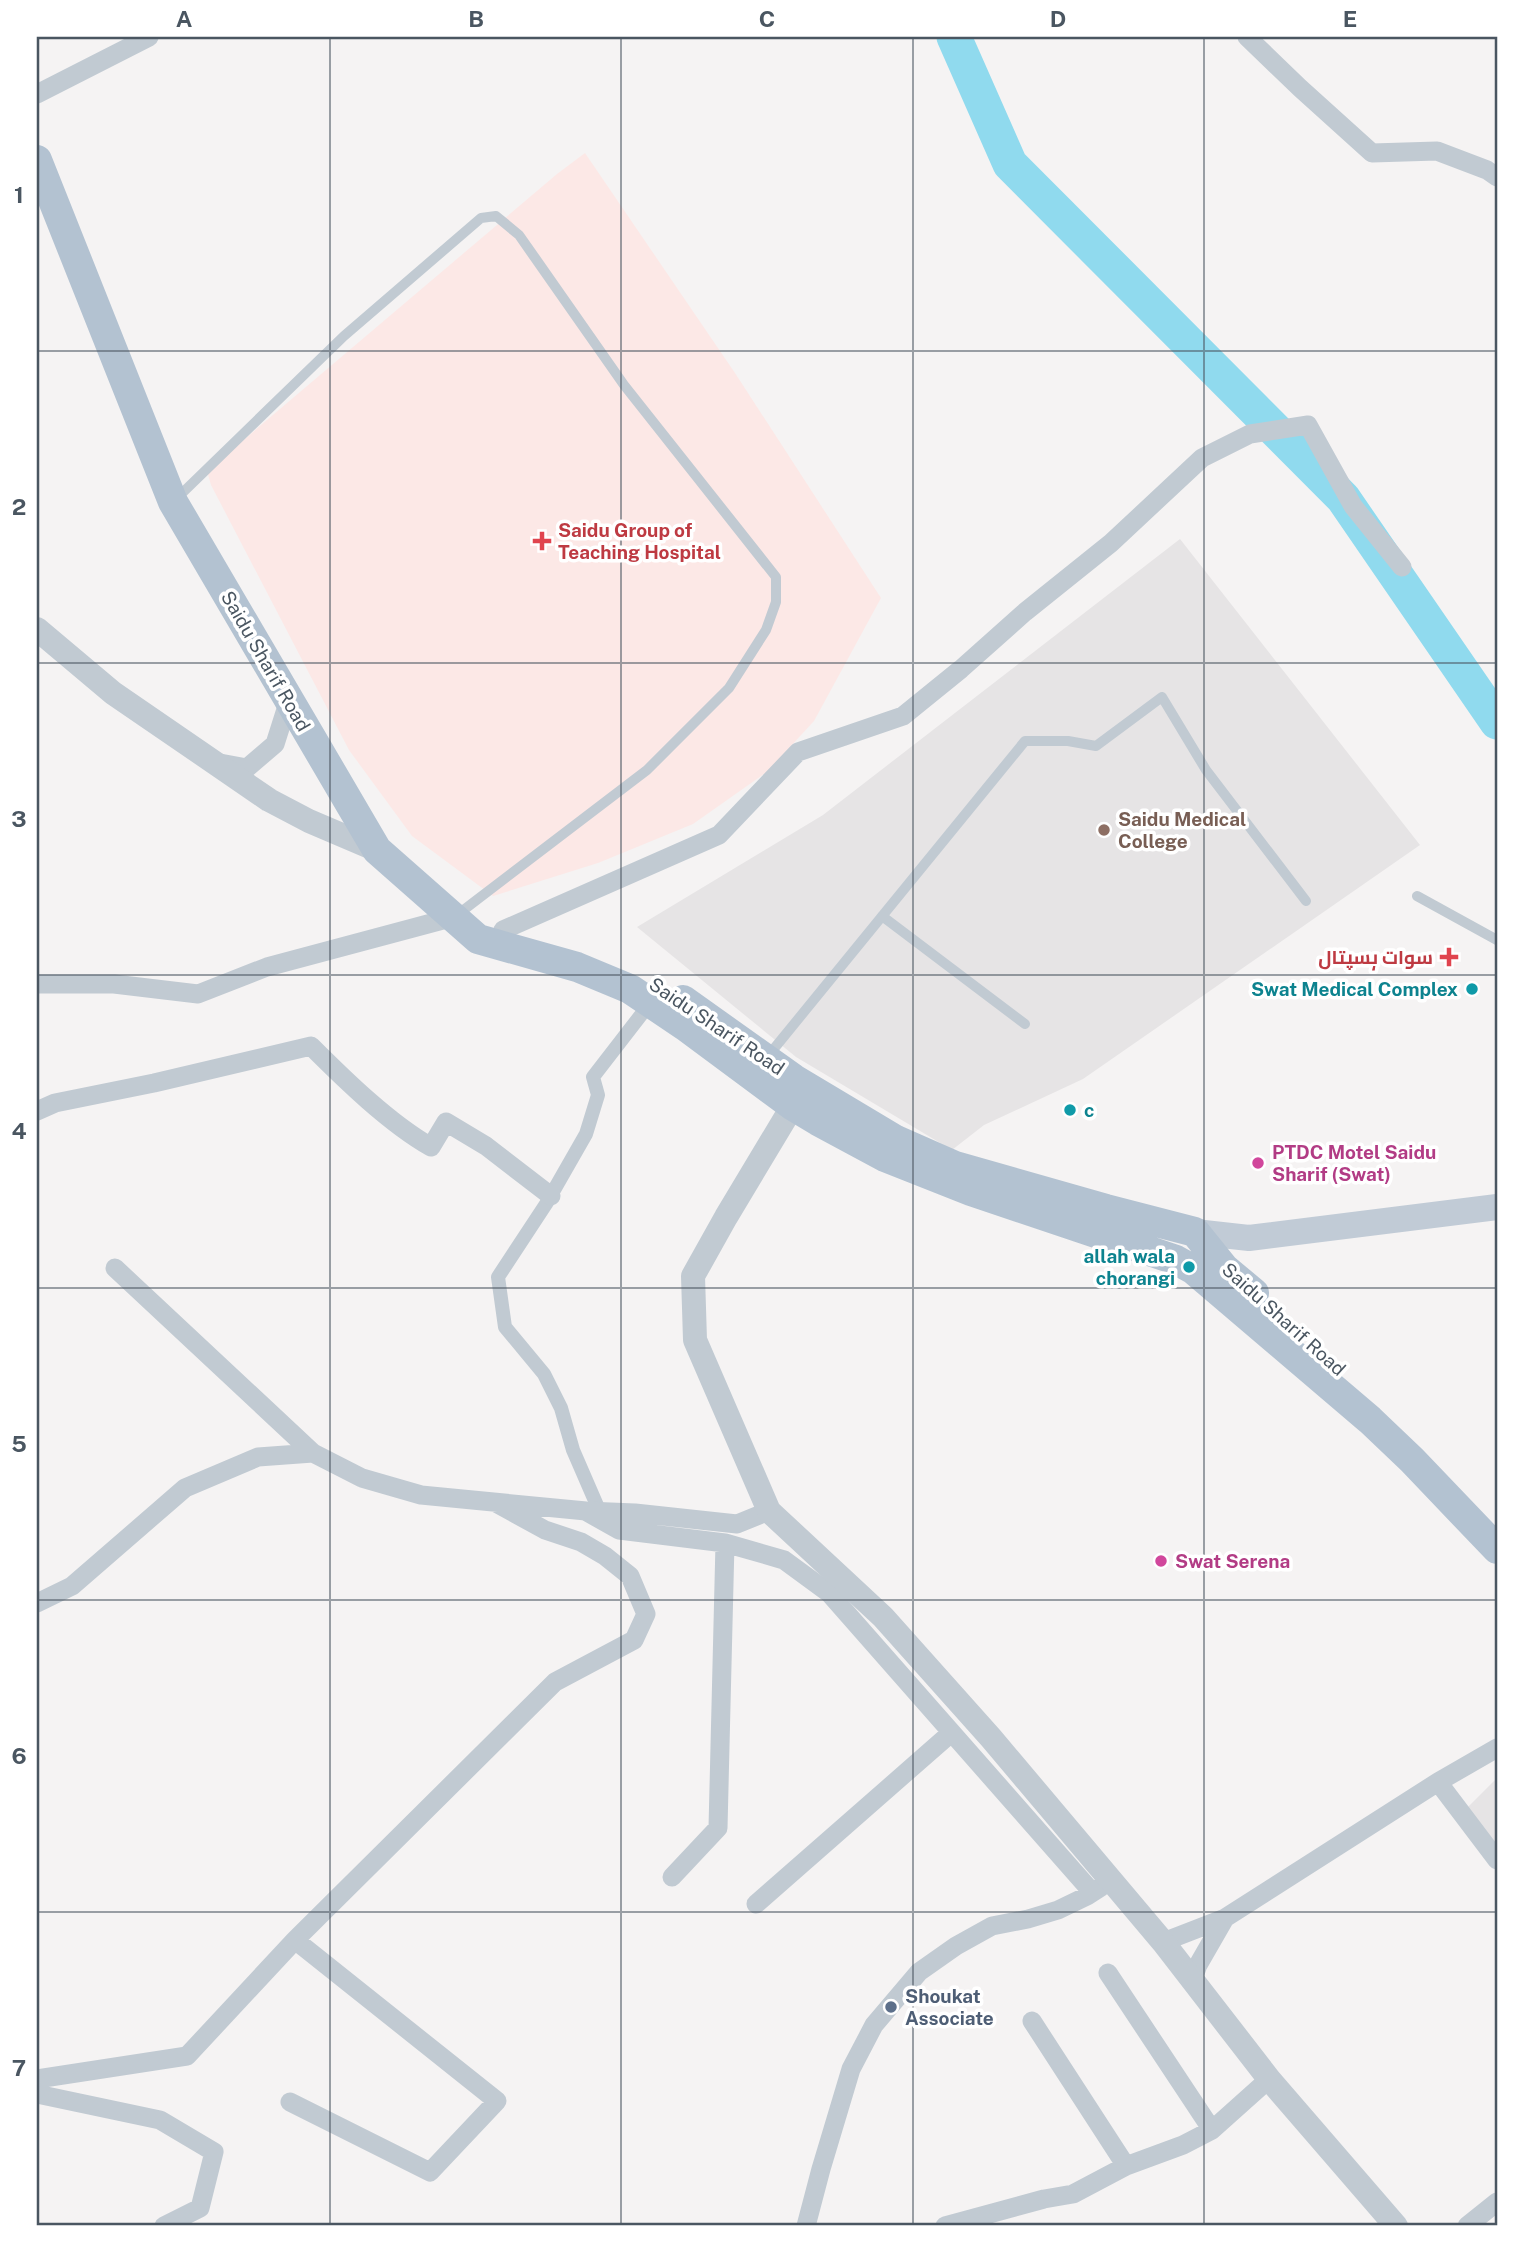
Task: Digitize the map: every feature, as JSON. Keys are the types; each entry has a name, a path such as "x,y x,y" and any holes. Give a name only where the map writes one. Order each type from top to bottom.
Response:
{"main road":[{"name":"Saidu Sharif Road","path":"37,160 173,502 377,850 454,918 574,947 610,960 660,984 765,1059 799,1096"},
{"path":"454,918 478,939 577,967 630,989 799,1096 818,1121 885,1157 975,1182 1106,1209 1195,1232 1249,1238 1497,1207"},
{"path":"975,1182 1176,1259 1224,1268"},
{"name":"Saidu Sharif Road","path":"1195,1232 1224,1268 1322,1351 1410,1435 1497,1529"},
{"path":"1176,1259 1194,1270 1370,1420 1497,1549"}],"street":[{"path":"37,94 149,37"},
{"path":"1247,37 1372,153 1437,151 1487,170 1497,177"},
{"path":"503,930 719,835 798,752 903,716 1111,542 1202,458 1250,434 1308,425 1353,506 1402,567"},
{"path":"37,629 113,693 209,761 269,800 309,821 377,850"},
{"path":"209,761 247,768 275,744 289,700"},
{"path":"37,984 114,984 198,994 267,967 454,918"},
{"path":"651,1002 593,1077 598,1095 586,1134 551,1196 498,1277 505,1327 544,1374 561,1408 592,1511 619,1530 725,1544 784,1560 829,1593 951,1733 1101,1886 1163,1942 1269,2078 1396,2226"},
{"path":"37,1111 55,1103 311,1046 341,1076 415,1138 431,1147 446,1122 486,1146 551,1196"},
{"path":"799,1096 693,1276 695,1340 769,1511 883,1617 991,1738 1101,1886"},
{"path":"115,1268 313,1453 362,1478 421,1494 737,1524 769,1511"},
{"path":"37,1603 72,1586 185,1488 258,1457 313,1453"},
{"path":"37,2079 187,2056 295,1940 555,1682 634,1640 646,1614 629,1576 605,1556 581,1542 545,1530 494,1502"},
{"path":"672,1877 718,1828 725,1544"},
{"path":"756,1904 951,1733"},
{"path":"1163,1942 1225,1919 1438,1782 1497,1748"},
{"path":"1438,1782 1497,1860"},
{"path":"806,2226 851,2069 874,2025 919,1972 956,1946 992,1926 1048,1913 1101,1886"},
{"path":"1192,1981 1198,1965 1225,1919"},
{"path":"290,2102 430,2172 497,2101 295,1940"},
{"path":"1108,1973 1212,2130"},
{"path":"1032,2021 1126,2166"},
{"path":"945,2226 1044,2199 1073,2194 1126,2166 1183,2146 1212,2130 1269,2078"},
{"path":"37,2094 160,2120 214,2152 200,2208 164,2226"},
{"path":"1466,2226 1497,2202"}],"lane":[{"path":"173,502 344,336 481,218 496,216 519,234 624,385 776,576 776,601 766,630 729,688 647,770 454,918"},
{"path":"765,1059 1025,741 1068,741 1096,746 1163,697 1206,770 1306,901"},
{"path":"1418,896 1497,940"},
{"path":"882,916 1025,1024"}],"shaded area":[{"name":"Saidu Group of Teaching Hospital","path":"585,153 735,373 881,598 814,721 767,772 693,824 598,863 493,896 412,836 349,750 211,485 207,471"},
{"name":"Saidu Medical College","path":"1180,539 1420,845 1083,1079 984,1125 952,1150 796,1057 637,927 823,815"},
{"path":"1497,1778 1497,1858 1462,1813"}],"waterway":[{"path":"954,37 1010,164 1343,498 1497,722"}],"place":[{"name":"Saidu Group of Teaching Hospital","path":"542,541"},
{"name":"Saidu Medical College","path":"1104,830"},
{"name":"سوات ہسپتال","path":"1449,957"},
{"name":"Swat Medical Complex","path":"1472,989"},
{"name":"c","path":"1070,1110"},
{"name":"PTDC Motel Saidu Sharif (Swat)","path":"1258,1163"},
{"name":"allah wala chorangi","path":"1189,1267"},
{"name":"Swat Serena","path":"1161,1561"},
{"name":"Shoukat Associate","path":"891,2007"}]}
